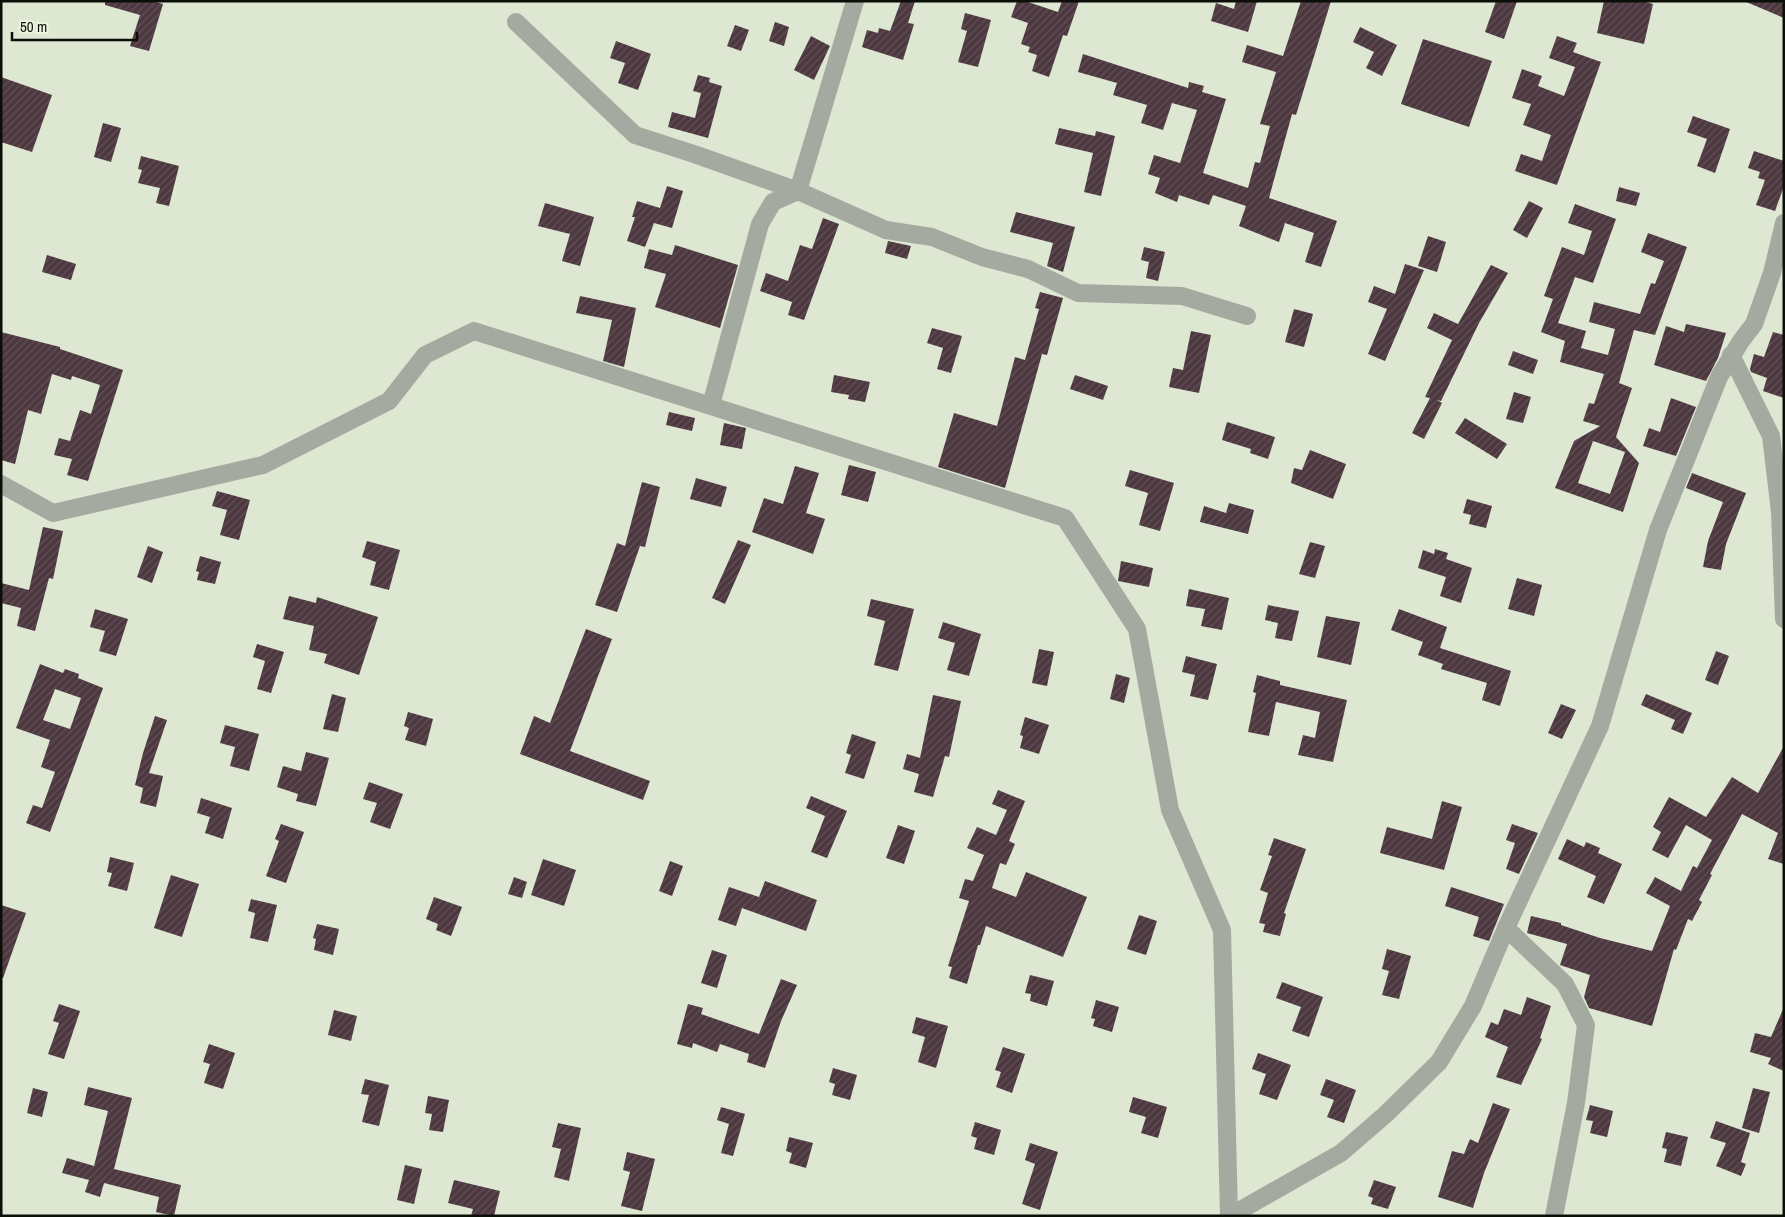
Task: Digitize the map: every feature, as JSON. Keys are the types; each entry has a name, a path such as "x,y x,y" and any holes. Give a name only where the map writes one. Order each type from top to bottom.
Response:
{"street":[{"path":"711,406 760,224 773,202 798,191 855,1"},
{"path":"516,22 635,135 798,191 886,230 932,237 982,257 1028,269 1078,292 1182,296 1247,316"},
{"path":"1,484 53,513 263,465 390,401 426,355 474,331 1065,518 1137,628 1170,810 1222,930 1229,1216 1341,1153 1386,1114 1439,1062 1473,1006 1506,928 1600,726 1655,538 1719,377 1754,324 1772,273 1784,223"},
{"path":"1732,355 1771,436 1780,512 1784,619"},
{"path":"1506,928 1565,984 1586,1025 1576,1103 1554,1216"}],"building":[{"path":"105,1 153,1 163,4 149,51 130,46 140,15 105,5"},
{"path":"901,1 915,1 908,23 914,24 903,60 862,47 867,30 878,33 879,28 890,31"},
{"path":"1017,1 1025,1 1058,12 1062,1 1079,1 1067,36 1063,35 1049,77 1032,71 1037,55 1028,52 1030,47 1021,44 1028,23 1011,17"},
{"path":"1236,1 1257,1 1248,32 1211,21 1216,3 1234,9"},
{"path":"1301,1 1331,1 1296,115 1292,114 1269,198 1337,221 1321,267 1305,262 1314,233 1285,223 1279,242 1239,226 1246,206 1213,195 1209,205 1179,195 1177,202 1155,193 1160,178 1148,174 1154,155 1180,163 1197,110 1172,103 1163,130 1141,123 1147,105 1113,95 1117,83 1078,72 1083,54 1188,88 1189,82 1204,86 1202,92 1226,99 1203,173 1248,188 1255,162 1260,163 1270,126 1260,124 1276,72 1242,62 1247,45 1283,56"},
{"path":"1496,1 1517,1 1504,39 1485,32"},
{"path":"1604,1 1642,1 1653,4 1644,44 1597,33"},
{"path":"1744,1 1784,1 1784,18"},
{"path":"965,13 991,20 978,67 958,62 967,31 961,29"},
{"path":"775,22 789,27 784,46 769,41"},
{"path":"735,25 749,30 741,51 727,46"},
{"path":"1360,27 1397,45 1382,76 1366,68 1374,52 1353,42"},
{"path":"811,36 830,46 814,80 794,70"},
{"path":"1557,36 1577,43 1573,52 1601,62 1557,185 1515,171 1521,154 1542,161 1551,135 1523,125 1531,104 1512,98 1522,69 1542,76 1538,86 1564,96 1575,67 1549,58"},
{"path":"1423,39 1492,61 1469,127 1401,104"},
{"path":"616,41 651,54 638,90 618,83 625,63 610,58"},
{"path":"698,75 710,78 709,82 722,86 708,138 668,127 672,112 695,118 701,93 693,91"},
{"path":"1,77 52,95 32,152 1,142"},
{"path":"1693,116 1730,129 1715,173 1697,166 1707,139 1687,132"},
{"path":"103,123 121,128 111,162 94,157"},
{"path":"1059,128 1095,136 1096,131 1115,136 1101,196 1084,192 1093,153 1055,144"},
{"path":"1754,151 1784,161 1784,186 1775,211 1756,205 1765,180 1758,178 1760,172 1748,168"},
{"path":"141,156 179,166 169,206 156,203 160,188 138,183 142,170 138,169"},
{"path":"667,186 683,191 672,228 654,223 645,247 627,241 635,217 632,217 637,201 660,208"},
{"path":"1619,187 1640,193 1636,206 1616,201"},
{"path":"1529,201 1543,208 1527,238 1513,230"},
{"path":"545,203 594,217 580,266 562,261 570,234 538,226"},
{"path":"1575,204 1616,219 1593,283 1575,277 1558,323 1586,331 1581,348 1608,355 1615,329 1589,322 1594,302 1640,314 1651,283 1655,284 1664,261 1641,252 1648,233 1687,247 1655,335 1634,330 1619,383 1632,388 1616,437 1639,463 1623,512 1555,488 1574,441 1600,426 1583,421 1589,403 1594,404 1604,374 1560,362 1565,341 1541,332 1553,299 1544,296 1562,247 1584,255 1592,231 1568,223","holes":["1593,441 1625,452 1610,494 1578,483"]},
{"path":"1016,212 1075,227 1063,272 1047,266 1053,243 1010,232"},
{"path":"823,218 839,224 804,320 788,315 792,302 760,291 766,273 788,281 800,245 812,249"},
{"path":"1428,236 1446,242 1437,272 1418,266"},
{"path":"888,241 911,246 907,259 885,253"},
{"path":"675,245 738,265 720,328 655,307 666,274 644,268 649,249 672,255"},
{"path":"1144,247 1165,252 1158,281 1146,278 1149,262 1141,260"},
{"path":"47,255 76,264 71,280 42,272"},
{"path":"1405,264 1424,270 1385,361 1368,354 1387,309 1368,302 1374,286 1395,294"},
{"path":"1491,265 1508,273 1479,323 1441,401 1437,400 1442,403 1424,439 1412,433 1430,398 1425,397 1452,340 1427,328 1434,313 1458,324"},
{"path":"1040,292 1063,298 1047,355 1042,354 1005,488 938,467 954,413 997,426 1015,357 1025,360 1039,309 1035,308"},
{"path":"580,296 636,308 624,367 603,361 612,320 576,313"},
{"path":"1294,309 1313,314 1304,347 1285,342"},
{"path":"1686,324 1726,333 1718,358 1706,381 1654,365 1666,326 1684,332"},
{"path":"932,328 962,336 951,373 937,369 943,348 927,343"},
{"path":"1191,331 1211,335 1199,393 1169,387 1173,368 1183,370"},
{"path":"1,332 60,347 60,349 123,370 88,481 67,475 72,459 54,455 59,438 70,441 80,410 91,414 100,385 72,376 71,380 52,374 41,414 28,410 15,464 1,460"},
{"path":"1773,332 1784,335 1784,398 1763,391 1767,378 1751,372 1750,369 1754,354 1764,357"},
{"path":"1513,351 1538,360 1533,374 1508,365"},
{"path":"834,375 870,382 865,402 848,399 849,395 831,392"},
{"path":"1075,375 1108,386 1103,400 1070,389"},
{"path":"1514,392 1531,397 1523,423 1506,419"},
{"path":"1671,398 1696,407 1676,456 1643,446 1649,428 1660,432"},
{"path":"669,412 695,418 692,431 666,425"},
{"path":"1465,418 1507,444 1497,459 1455,433"},
{"path":"1227,422 1275,437 1268,459 1250,453 1251,449 1222,440"},
{"path":"724,423 746,428 742,449 720,445"},
{"path":"1310,450 1346,464 1333,499 1291,483 1294,468 1302,470"},
{"path":"849,465 876,472 868,502 841,495"},
{"path":"795,466 819,473 806,513 825,519 813,554 752,532 764,498 783,504"},
{"path":"1130,470 1174,483 1160,531 1139,525 1148,493 1125,486"},
{"path":"1692,473 1746,493 1726,544 1721,570 1703,567 1708,541 1723,502 1686,488"},
{"path":"696,478 727,487 721,507 690,499"},
{"path":"642,482 660,487 645,547 640,546 617,612 595,605 617,543 625,546"},
{"path":"217,491 250,500 239,540 220,535 227,510 212,506"},
{"path":"1467,499 1492,506 1486,528 1469,524 1471,515 1463,513"},
{"path":"1229,503 1254,510 1248,534 1200,522 1204,506 1226,513"},
{"path":"43,527 63,531 53,579 49,578 35,631 17,626 21,608 1,603 1,583 29,590"},
{"path":"738,540 751,545 725,604 712,598"},
{"path":"367,541 400,550 389,590 370,585 376,562 362,557"},
{"path":"1310,542 1325,546 1315,578 1299,574"},
{"path":"148,546 163,552 152,583 137,577"},
{"path":"1435,549 1448,553 1446,559 1472,568 1461,603 1440,596 1446,577 1418,568 1423,550 1434,554"},
{"path":"200,556 221,562 215,584 197,580 199,572 196,571"},
{"path":"1121,561 1153,568 1149,587 1118,581"},
{"path":"1517,578 1542,585 1534,616 1508,609"},
{"path":"1189,589 1229,598 1222,630 1201,626 1205,609 1186,606"},
{"path":"289,596 316,603 317,597 378,617 359,675 324,663 327,654 309,650 314,626 283,619"},
{"path":"871,599 914,609 898,671 874,665 885,621 867,616"},
{"path":"1268,605 1299,611 1292,641 1275,638 1278,623 1265,620"},
{"path":"95,609 128,619 116,656 99,651 105,631 90,627"},
{"path":"1399,609 1447,627 1440,648 1511,671 1500,706 1482,700 1487,683 1441,669 1443,664 1418,655 1423,642 1391,630"},
{"path":"1326,616 1360,622 1351,665 1317,657"},
{"path":"943,622 981,634 969,676 947,670 955,643 938,638"},
{"path":"586,629 612,639 570,751 650,781 643,800 520,754 534,716 550,723"},
{"path":"257,644 284,652 271,693 257,689 265,661 253,657"},
{"path":"1039,649 1054,652 1047,686 1032,683"},
{"path":"1716,651 1729,656 1718,685 1705,680"},
{"path":"1186,656 1217,664 1208,700 1190,696 1195,675 1182,672"},
{"path":"40,664 63,673 65,669 79,674 78,678 103,688 50,832 26,823 33,805 42,808 55,772 41,767 50,740 16,728","holes":["55,689 81,698 70,729 43,720"]},
{"path":"1116,674 1130,678 1124,703 1110,699"},
{"path":"1257,675 1280,681 1280,685 1347,700 1333,762 1298,755 1303,735 1315,738 1320,712 1276,702 1269,736 1248,732 1256,693 1253,692"},
{"path":"332,694 346,698 338,732 323,729"},
{"path":"1646,694 1692,713 1683,734 1671,729 1675,720 1641,705"},
{"path":"933,695 961,701 949,757 945,756 933,797 914,792 919,774 903,769 907,754 920,758"},
{"path":"1561,704 1576,710 1562,739 1548,733"},
{"path":"408,712 433,719 426,746 405,740 409,728 404,726"},
{"path":"155,716 167,720 149,773 163,776 156,807 140,803 143,788 135,785"},
{"path":"1025,717 1049,725 1039,754 1020,748 1023,736 1020,735"},
{"path":"225,725 259,734 249,771 230,766 235,747 220,743"},
{"path":"852,734 876,742 864,779 845,773 851,755 846,753"},
{"path":"1784,746 1784,864 1768,859 1778,833 1742,814 1710,874 1712,875 1699,900 1702,902 1692,921 1688,919 1676,950 1674,949 1652,1026 1589,1008 1584,997 1590,975 1560,965 1567,944 1527,933 1531,916 1561,923 1561,925 1600,938 1652,951 1670,906 1646,893 1655,877 1681,891 1693,866 1697,868 1712,840 1686,825 1668,858 1652,850 1661,832 1653,827 1669,797 1706,817 1732,777 1758,793"},
{"path":"306,752 329,758 316,806 296,801 298,794 277,787 283,766 301,771"},
{"path":"369,782 403,794 390,829 370,822 377,803 363,799"},
{"path":"998,790 1025,801 1009,841 1015,844 1006,865 1000,863 992,888 1016,897 1026,872 1087,897 1063,957 986,926 980,945 978,945 967,984 949,978 952,967 948,966 969,901 959,898 965,879 973,881 984,855 967,848 977,827 996,835 1007,810 992,804"},
{"path":"811,796 847,811 827,858 811,852 825,816 806,808"},
{"path":"201,798 232,808 223,839 205,833 210,817 197,813"},
{"path":"1442,801 1462,807 1444,870 1380,853 1387,827 1432,839"},
{"path":"281,824 304,832 286,883 266,876 279,841 275,839"},
{"path":"1512,824 1538,833 1519,874 1506,869 1515,843 1506,840"},
{"path":"898,825 915,831 904,864 886,858"},
{"path":"1274,838 1306,849 1284,913 1286,914 1280,936 1263,932 1265,924 1259,923 1268,893 1260,890 1272,856 1268,855"},
{"path":"1567,839 1584,847 1586,842 1600,848 1598,853 1622,864 1604,904 1587,897 1596,876 1558,859"},
{"path":"110,857 134,863 127,891 108,886 112,873 107,872"},
{"path":"543,859 576,870 564,906 531,895"},
{"path":"670,861 683,866 672,896 659,891"},
{"path":"171,875 199,884 182,937 154,928"},
{"path":"514,877 527,882 522,898 508,894"},
{"path":"765,881 817,900 806,931 742,908 736,926 718,920 729,887 759,897"},
{"path":"1451,887 1504,904 1489,941 1473,936 1479,917 1445,906"},
{"path":"434,897 462,907 451,936 436,930 438,924 426,919"},
{"path":"251,899 277,905 268,942 250,938 255,913 248,911"},
{"path":"1,905 26,913 3,978 1,978"},
{"path":"1139,915 1157,921 1146,955 1127,949"},
{"path":"317,924 339,929 333,955 314,950 316,939 313,938"},
{"path":"1387,949 1411,956 1399,999 1382,995 1389,971 1382,969"},
{"path":"712,950 727,955 717,988 701,983"},
{"path":"1030,975 1054,981 1047,1006 1030,1001 1031,994 1025,993"},
{"path":"781,979 797,985 781,1021 765,1068 747,1062 749,1054 720,1044 717,1052 693,1043 692,1048 677,1044 688,1004 703,1008 701,1014 759,1034"},
{"path":"1282,982 1323,997 1309,1037 1292,1031 1301,1007 1276,998"},
{"path":"1527,997 1551,1006 1540,1038 1542,1039 1521,1085 1496,1077 1508,1047 1485,1037 1491,1022 1498,1025 1504,1009 1521,1015"},
{"path":"1096,1000 1119,1007 1112,1032 1093,1026 1095,1019 1091,1018"},
{"path":"59,1004 80,1011 64,1059 48,1054 59,1023 53,1021"},
{"path":"1784,1007 1784,1071 1768,1064 1771,1058 1750,1052 1755,1033 1771,1037"},
{"path":"334,1010 357,1016 351,1041 328,1035"},
{"path":"916,1017 948,1026 936,1068 918,1062 925,1037 912,1033"},
{"path":"209,1044 235,1053 223,1089 204,1083 210,1064 203,1062"},
{"path":"1003,1047 1025,1054 1012,1093 996,1087 1001,1072 995,1070"},
{"path":"1258,1053 1291,1065 1277,1100 1259,1094 1266,1074 1252,1069"},
{"path":"833,1068 857,1075 850,1100 832,1095 835,1084 829,1082"},
{"path":"365,1079 389,1085 379,1126 362,1122 369,1095 361,1094"},
{"path":"1326,1079 1356,1090 1344,1123 1327,1117 1334,1100 1320,1095"},
{"path":"88,1087 132,1098 114,1169 181,1185 174,1216 156,1212 159,1197 104,1183 100,1197 85,1192 89,1180 62,1173 67,1158 94,1166 108,1111 84,1105"},
{"path":"33,1088 48,1092 42,1117 27,1113"},
{"path":"1753,1088 1770,1092 1759,1133 1742,1128"},
{"path":"428,1096 449,1100 443,1132 429,1130 432,1114 425,1113"},
{"path":"1133,1097 1167,1107 1158,1138 1141,1133 1146,1117 1129,1112"},
{"path":"1493,1103 1510,1109 1484,1173 1473,1208 1438,1197 1452,1151 1464,1154 1470,1139 1478,1143"},
{"path":"1590,1105 1613,1111 1607,1137 1590,1133 1593,1121 1586,1120"},
{"path":"721,1107 745,1114 733,1156 721,1153 729,1124 717,1120"},
{"path":"1716,1121 1750,1133 1741,1162 1746,1164 1741,1176 1716,1166 1726,1143 1710,1138"},
{"path":"975,1122 1001,1130 994,1155 974,1149 977,1138 971,1136"},
{"path":"558,1123 581,1128 569,1181 554,1177 561,1149 552,1147"},
{"path":"1666,1132 1688,1137 1681,1166 1664,1162 1667,1149 1662,1148"},
{"path":"789,1137 813,1143 806,1168 789,1163 792,1153 786,1151"},
{"path":"1030,1143 1058,1152 1040,1210 1022,1204 1035,1164 1025,1160"},
{"path":"627,1152 655,1159 642,1211 621,1206 630,1172 623,1170"},
{"path":"405,1165 422,1169 414,1204 397,1200"},
{"path":"454,1180 500,1191 494,1216 471,1216 473,1209 448,1203"},
{"path":"1374,1180 1396,1187 1388,1209 1371,1204 1373,1198 1368,1196"}]}
